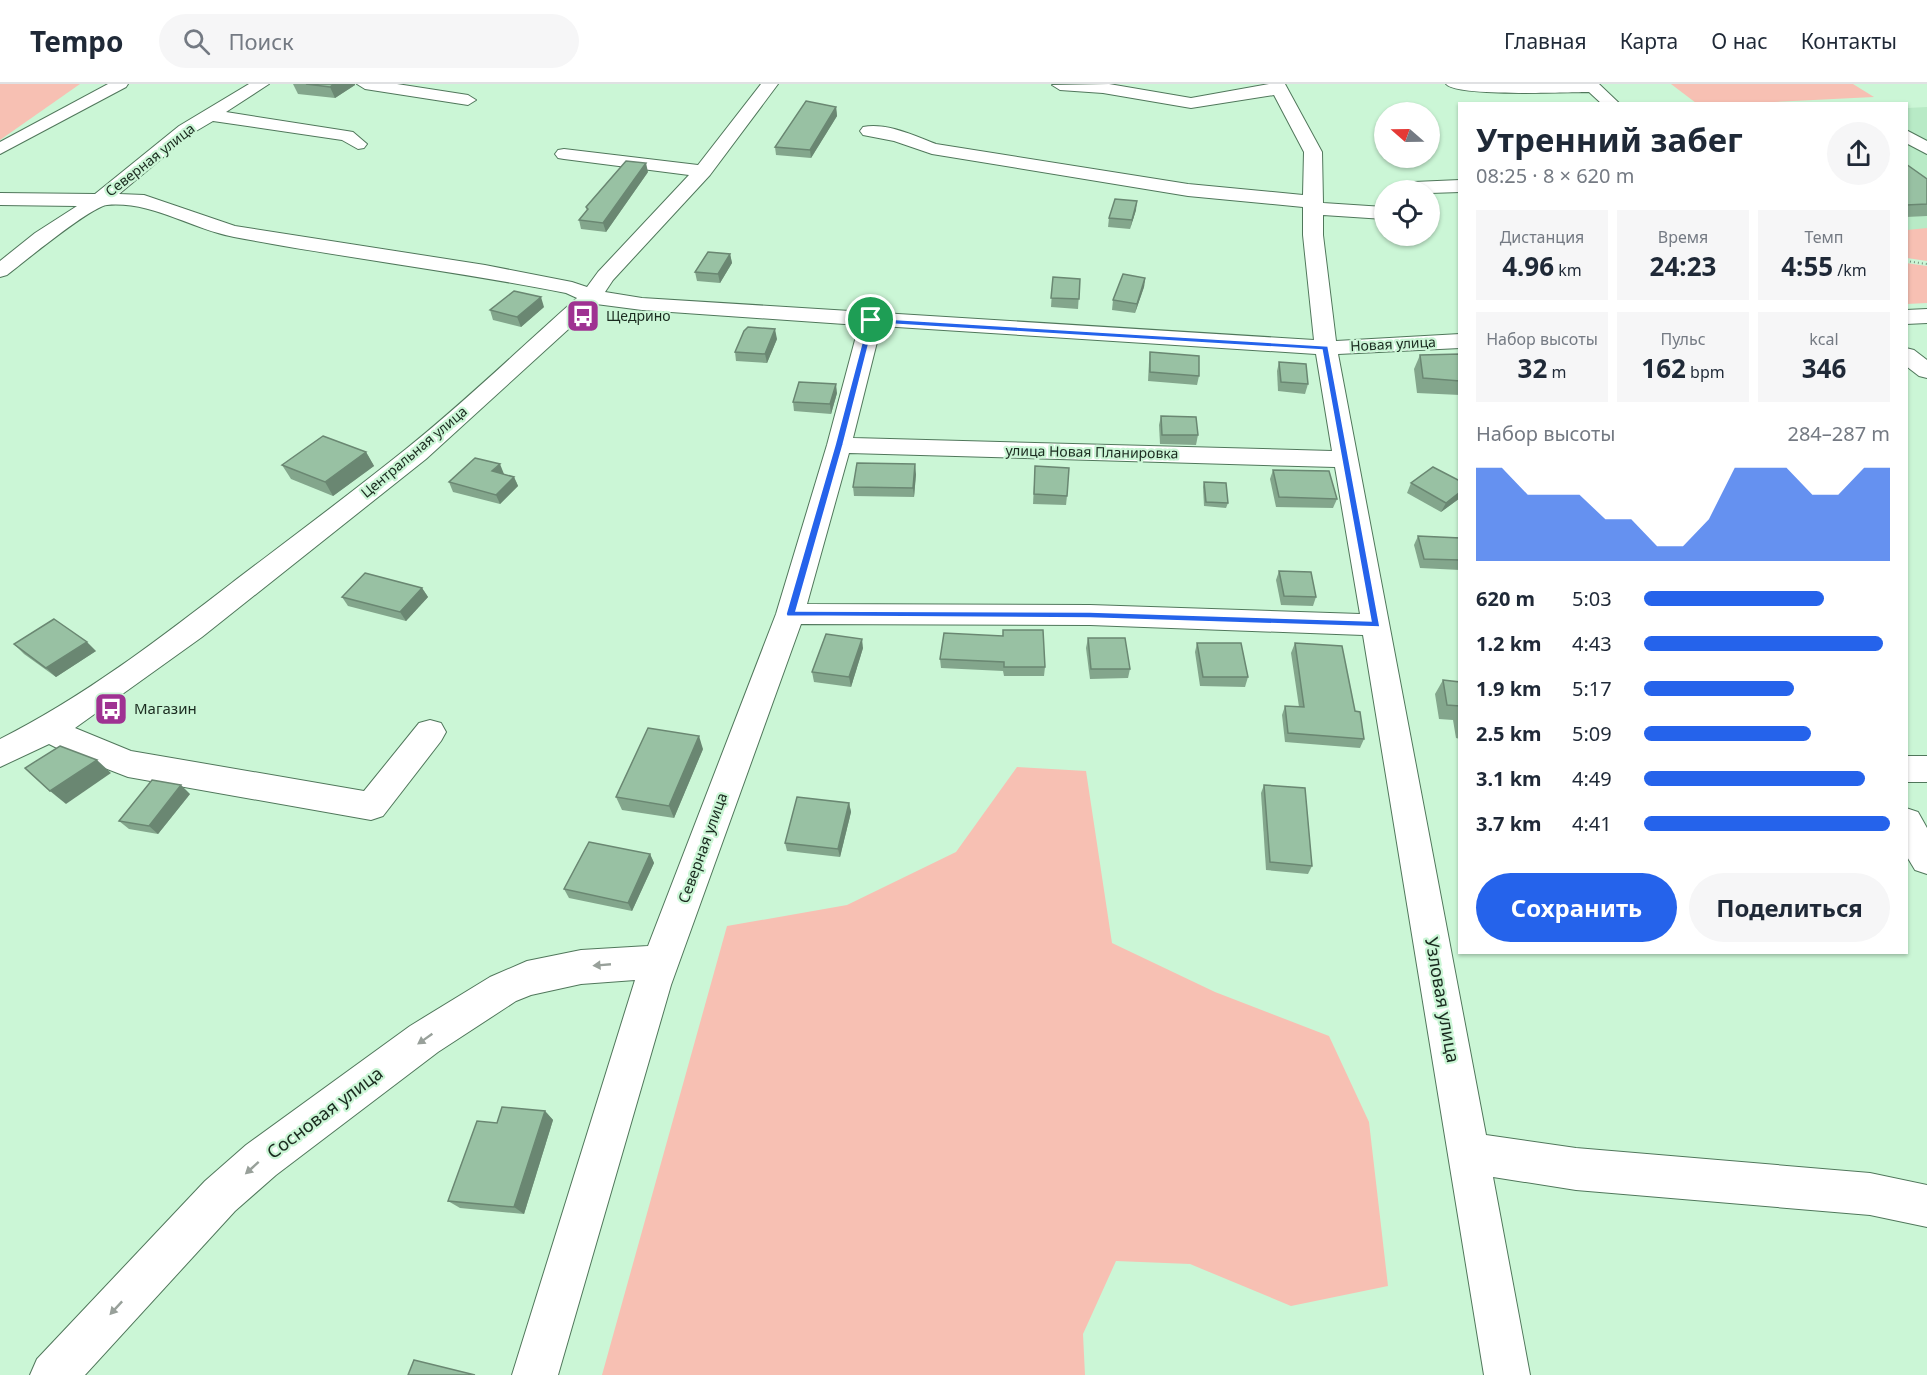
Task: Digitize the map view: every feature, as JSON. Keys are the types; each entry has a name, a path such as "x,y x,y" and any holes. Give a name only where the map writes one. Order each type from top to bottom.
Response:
{"street":[{"path":"0,148 120,84"},
{"name":"Северная улица","path":"0,271 42,237 101,199 185,130 261,84"},
{"path":"365,84 468,100"},
{"name":"Центральная улица","path":"0,754 49,729 83,707 192,629 417,453 591,297 605,276 703,171 770,84"},
{"path":"1454,84 1500,95 1593,87 1610,102"},
{"path":"790,614 1090,615 1376,625 1345,459 1319,299 1312,205 1312,152 1277,87 1219,101 1191,103 1103,88 1060,85"},
{"path":"210,115 347,136 358,144"},
{"path":"868,131 898,136 932,149 1188,190 1374,212"},
{"path":"1908,136 1927,149"},
{"path":"564,154 703,171"},
{"path":"1440,187 1458,186"},
{"name":"Новая улица","path":"0,200 137,199 232,231 485,270 572,288 591,297 642,304 1326,348 1458,341"},
{"name":"Северная улица","path":"535,1375 660,963 790,614 839,445 871,320"},
{"path":"1908,357 1927,371"},
{"name":"улица Новая Планировка","path":"839,445 1345,459"},
{"name":"Узловая улица","path":"1376,625 1508,1375"},
{"path":"49,729 82,746 128,764 372,806 430,732"},
{"path":"1908,769 1927,769"},
{"path":"1908,826 1927,859"},
{"name":"Сосновая улица","path":"53,1375 220,1196 261,1160 424,1039 503,989 527,978 581,967 618,963 660,963"},
{"path":"1469,1153 1576,1169 1870,1194 1927,1206"}],"path":[{"path":"1908,261 1927,264"}],"shaded area":[{"path":"0,84 80,84 0,140"},
{"path":"1671,84 1853,84 1874,97 1773,102 1695,102"},
{"path":"1927,107 1927,234 1908,236 1908,108"},
{"path":"1927,228 1927,261 1908,258 1908,230"},
{"path":"1908,263 1927,266 1927,303 1908,304"},
{"path":"1017,767 1086,771 1112,943 1215,992 1329,1036 1369,1122 1388,1286 1291,1306 1190,1264 1116,1261 1083,1334 1085,1375 602,1375 727,926 847,905 956,852"}],"building":[{"path":"306,84 334,84 330,87"},
{"path":"806,101 836,107 810,150 775,147"},
{"path":"626,161 646,163 603,223 579,220 588,209 586,207"},
{"path":"1908,165 1927,179 1927,204 1908,205"},
{"path":"1115,199 1137,201 1132,220 1109,218"},
{"path":"708,252 730,254 718,274 695,272"},
{"path":"1123,274 1145,278 1137,304 1113,300"},
{"path":"1053,277 1080,279 1079,299 1051,298"},
{"path":"514,291 541,297 517,317 490,310"},
{"path":"748,327 775,329 765,354 735,352"},
{"path":"1150,352 1199,356 1199,376 1150,372"},
{"path":"1458,354 1458,381 1423,378 1420,355"},
{"path":"1279,362 1306,364 1308,384 1281,382"},
{"path":"799,382 836,384 830,404 793,402"},
{"path":"1161,416 1196,417 1198,435 1162,435"},
{"path":"323,436 366,452 325,482 282,465"},
{"path":"475,458 500,464 492,471 514,477 496,495 449,482"},
{"path":"857,463 915,464 913,488 853,487"},
{"path":"1035,466 1069,468 1067,496 1034,494"},
{"path":"1433,467 1458,480 1458,494 1446,503 1411,483"},
{"path":"1273,470 1329,471 1337,499 1279,497"},
{"path":"1204,482 1226,483 1228,503 1206,502"},
{"path":"1418,536 1458,538 1458,560 1424,559"},
{"path":"1279,571 1311,572 1316,597 1284,596"},
{"path":"365,573 422,588 400,612 342,597"},
{"path":"54,619 87,642 46,668 14,644"},
{"path":"1003,630 1043,630 1045,667 1004,667 1004,662 940,659 944,633 1003,636"},
{"path":"826,634 862,639 849,677 812,672"},
{"path":"1088,638 1125,638 1130,669 1091,669"},
{"path":"1197,643 1241,643 1248,677 1203,677"},
{"path":"1295,643 1342,646 1355,711 1360,712 1364,739 1288,733 1285,706 1304,707"},
{"path":"1443,680 1458,682 1458,706 1447,705"},
{"path":"648,728 699,736 669,806 616,797"},
{"path":"60,746 97,760 50,791 25,768"},
{"path":"152,780 181,785 149,826 119,821"},
{"path":"1264,785 1305,788 1312,866 1270,862"},
{"path":"797,797 849,803 838,849 785,843"},
{"path":"589,842 650,854 628,903 564,889"},
{"path":"502,1107 545,1111 514,1207 448,1201 477,1121 497,1123"},
{"path":"414,1360 475,1375 408,1375"}],"place":[{"name":"Щедрино","path":"583,316"},
{"name":"Магазин","path":"111,709"}],"route":[{"path":"871,320 1326,348 1376,625 1090,615 790,614 839,445 871,320"}]}
